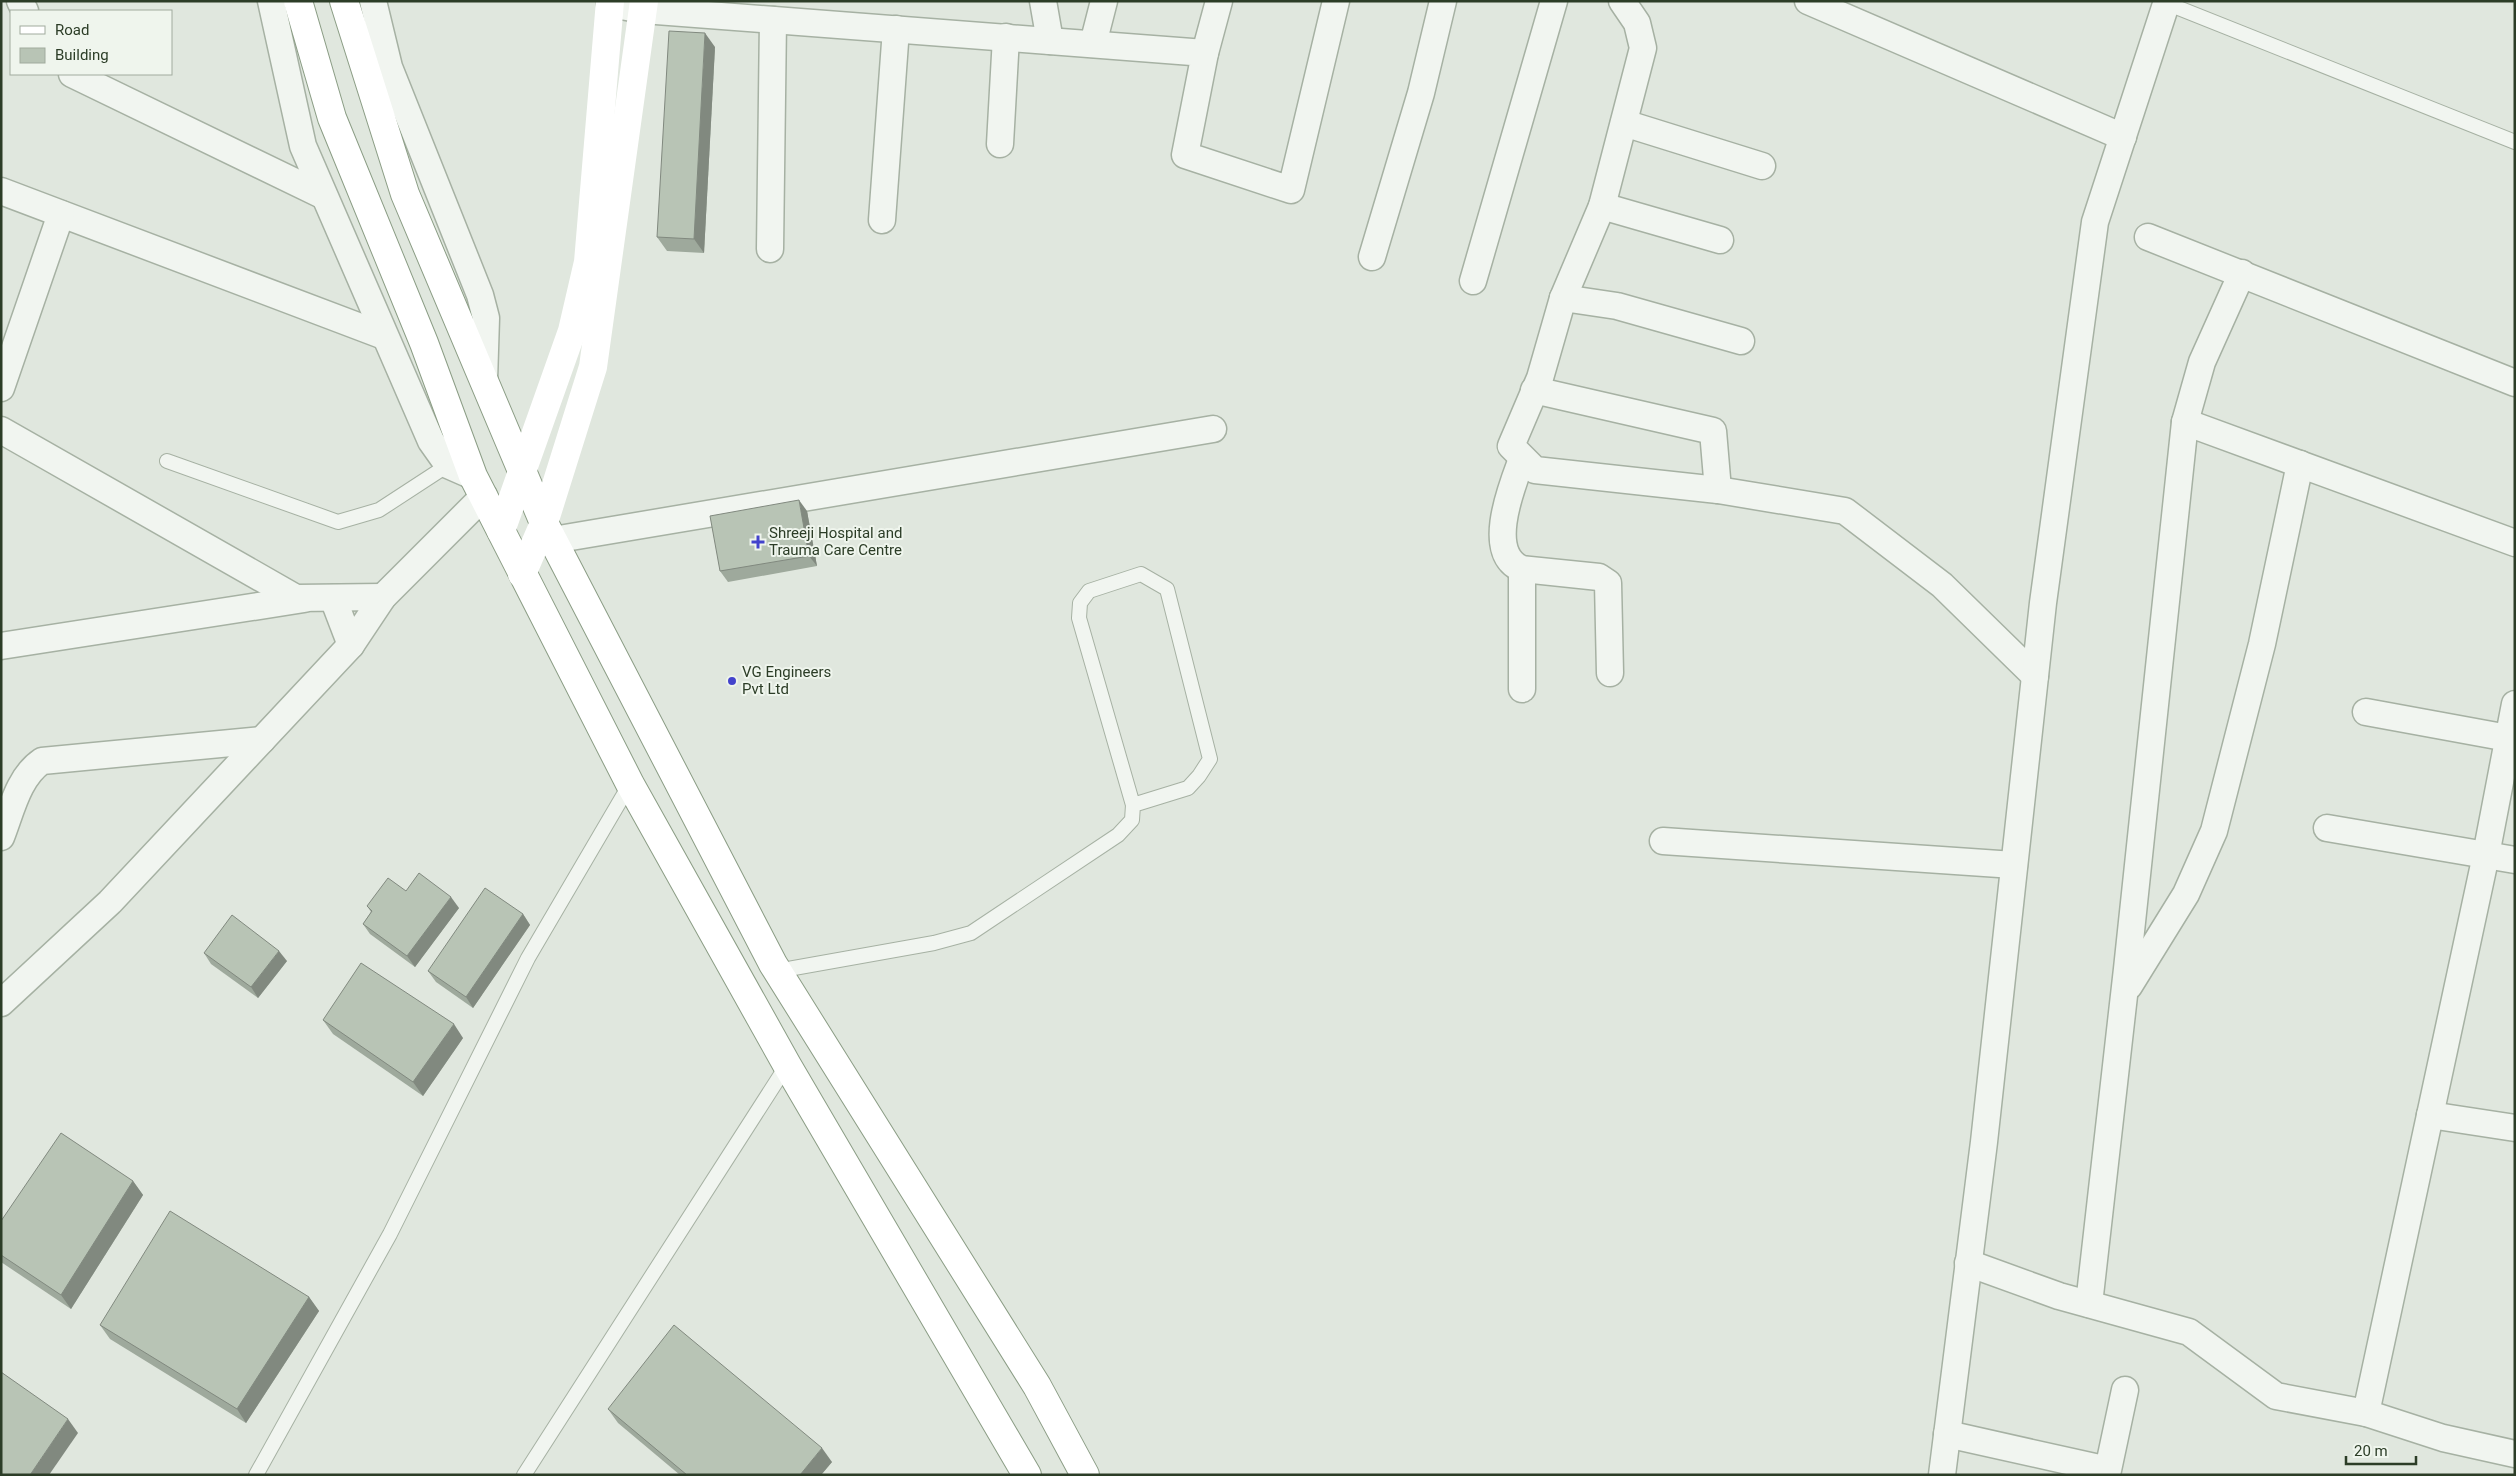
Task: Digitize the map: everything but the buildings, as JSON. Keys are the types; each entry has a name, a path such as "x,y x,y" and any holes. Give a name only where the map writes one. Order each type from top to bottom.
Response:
{"main road":[{"path":"298,1 332,118 424,343 478,486 630,784 788,1065 1027,1475"},
{"path":"344,1 405,194 548,532 777,971 1037,1386 1085,1475"},
{"path":"501,531 572,331 588,262 610,2"},
{"path":"522,574 548,532 594,367 643,6"}],"street":[{"path":"1,1004 110,902 351,645 383,597 478,486 448,464 432,442 324,196 303,146 271,1"},
{"path":"373,1 390,67 480,295 486,318 484,380"},
{"path":"1043,1 1050,41"},
{"path":"1093,44 1104,1"},
{"path":"1219,1 1205,53 1185,155 1290,190 1336,1"},
{"path":"1372,257 1421,94 1443,1"},
{"path":"1473,281 1554,1"},
{"path":"1622,1 1637,23 1643,48 1602,206 1563,298 1534,390 1511,446 1535,470 1718,490 1845,511 1942,585 2035,676"},
{"path":"1808,1 2123,137"},
{"path":"610,2 773,20 1205,53"},
{"path":"1942,1475 2035,676 2095,222 2167,2"},
{"path":"770,249 773,20"},
{"path":"882,220 896,29"},
{"path":"1000,144 1006,38"},
{"path":"74,75 324,196"},
{"path":"1624,123 1762,166"},
{"path":"1,191 384,336"},
{"path":"1602,206 1720,240"},
{"path":"1,388 61,214"},
{"path":"2148,237 2515,383"},
{"path":"2089,1304 2125,993 2185,422 2202,362 2242,274"},
{"path":"1563,298 1617,306 1741,341"},
{"path":"1534,390 1713,431 1718,490"},
{"path":"2185,422 2515,543"},
{"path":"548,532 1213,429"},
{"path":"1,430 296,598 383,597"},
{"path":"1522,459 1507,499 1503,526 1506,558 1513,566 1522,570 1599,578 1608,582 1610,673"},
{"path":"2125,993 2186,894 2214,831 2262,644 2300,464"},
{"path":"1522,570 1522,689"},
{"path":"1,646 306,598"},
{"path":"333,598 351,645"},
{"path":"2366,1413 2486,855 2515,704"},
{"path":"2366,712 2508,738"},
{"path":"1,838 19,791 31,769 42,761 262,740"},
{"path":"2328,828 2515,860"},
{"path":"1663,840 2014,865"},
{"path":"2430,1115 2515,1128"},
{"path":"1968,1263 2089,1304 2189,1332 2276,1396 2366,1413 2443,1438 2515,1454"},
{"path":"1947,1434 2108,1470 2125,1390"}],"lane":[{"path":"2167,2 2515,142"},
{"path":"167,462 338,522 379,510 448,464"},
{"path":"777,971 934,943 971,933 1118,835 1132,820 1133,805 1079,618 1080,602 1089,591 1141,574 1167,589 1210,759 1199,776 1188,788 1133,805"},
{"path":"256,1475 390,1234 528,958 630,784"},
{"path":"524,1475 788,1065"}],"place":[{"name":"Shreeji Hospital and Trauma Care Centre","path":"758,542"},
{"name":"VG Engineers Pvt Ltd","path":"732,681"}]}
